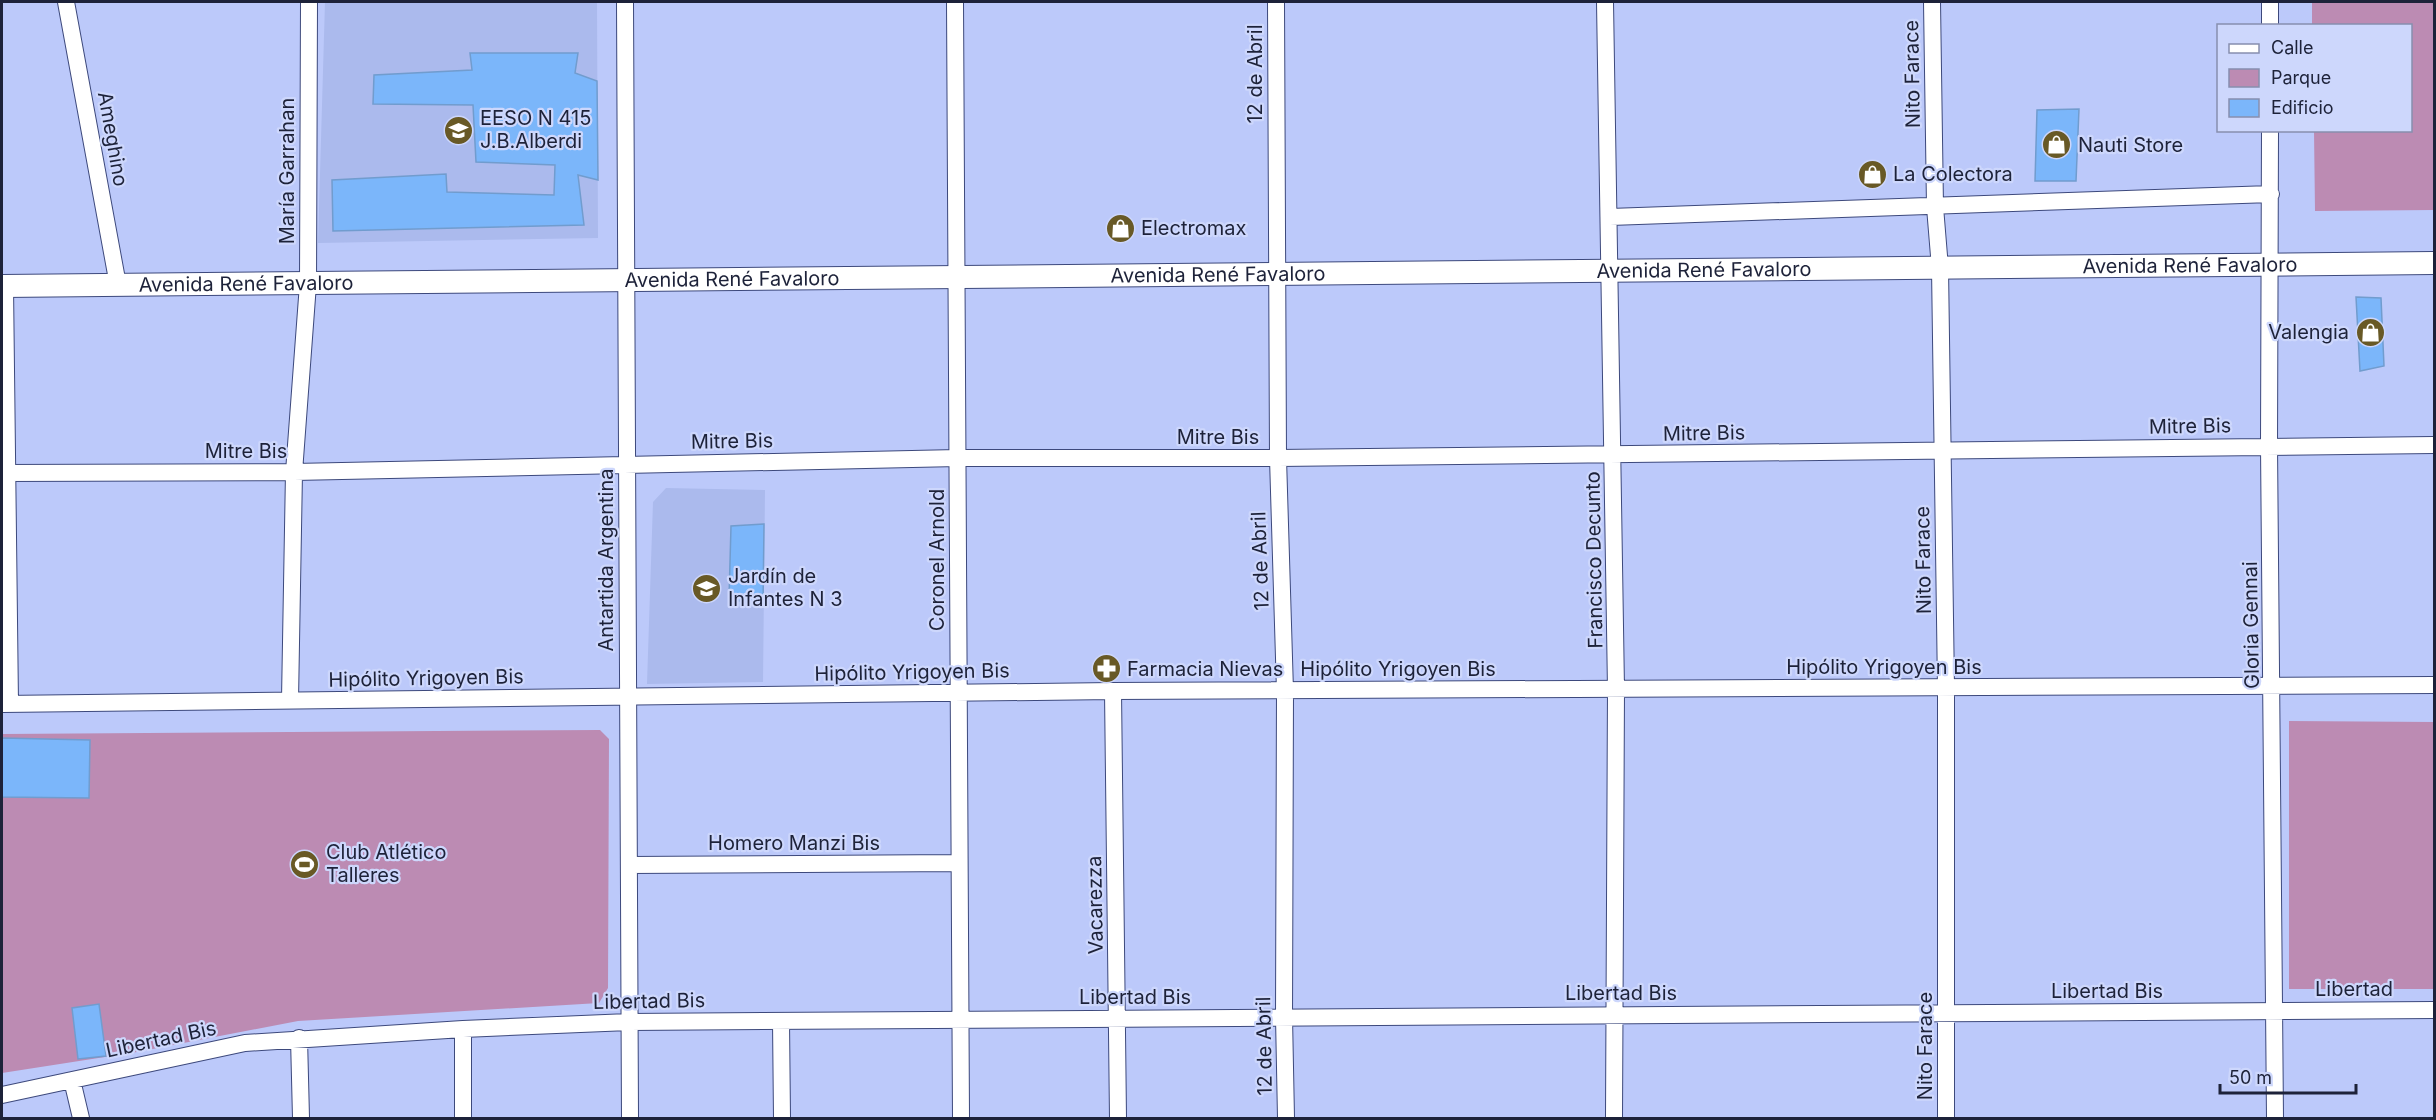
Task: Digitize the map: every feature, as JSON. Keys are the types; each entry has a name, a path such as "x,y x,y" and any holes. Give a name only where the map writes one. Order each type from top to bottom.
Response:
{"main road":[{"name":"Avenida René Favaloro","path":"3,286 2434,263"}],"street":[{"name":"Ameghino","path":"66,2 118,285"},
{"name":"María Garrahan","path":"290,700 294,471 308,284 309,2"},
{"name":"Antartida Argentina","path":"625,2 630,1119"},
{"name":"Coronel Arnold","path":"955,2 961,1119"},
{"name":"12 de Abril","path":"1276,2 1278,458 1285,691 1286,1119"},
{"name":"Francisco Decunto","path":"1605,2 1616,689 1614,1119"},
{"name":"Nito Farace","path":"1932,2 1935,207 1941,268 1946,688 1946,1119"},
{"path":"2270,2 2270,24"},
{"name":"Gloria Gennai","path":"2270,132 2269,446 2273,686 2275,1119"},
{"path":"1610,217 2271,194"},
{"path":"3,286 6,704"},
{"name":"Mitre Bis","path":"4,473 294,471 958,458 1278,458 2434,445"},
{"name":"Hipólito Yrigoyen Bis","path":"6,704 1113,691 2434,685"},
{"name":"Vacarezza","path":"1113,691 1118,1119"},
{"name":"Homero Manzi Bis","path":"629,866 959,863"},
{"name":"Libertad","path":"2274,1011 2434,1010"},
{"name":"Libertad Bis","path":"2,1095 245,1043 463,1029 629,1022 2274,1011"},
{"path":"781,1021 782,1119"},
{"path":"463,1029 463,1119"},
{"path":"299,1038 301,1119"},
{"path":"72,1080 81,1119"}],"shaded area":[{"name":"EESO N 415 J.B.Alberdi","path":"325,2 597,2 598,238 318,243"},
{"name":"Jardín de Infantes N 3","path":"666,488 765,490 763,682 647,684 653,502"}],"green space":[{"path":"2312,2 2434,2 2434,210 2315,211 2314,132 2412,132 2412,24 2312,24"},
{"path":"2289,721 2434,722 2434,989 2289,989"},
{"name":"Club Atlético Talleres","path":"600,730 609,739 608,988 599,1003 298,1021 137,1052 2,1073 2,734"}],"building":[{"path":"470,53 578,53 575,73 597,81 598,180 578,175 584,225 333,231 332,180 446,174 447,192 554,195 555,165 476,162 473,105 373,104 374,75 472,70"},
{"name":"Nauti Store","path":"2079,109 2076,181 2035,181 2037,110"},
{"name":"Valengia","path":"2356,297 2381,298 2384,366 2360,371"},
{"path":"764,524 763,605 729,599 731,526"},
{"path":"2,738 90,740 89,798 2,797"},
{"path":"99,1004 106,1056 78,1059 72,1008"}],"place":[{"name":"EESO N 415 J.B.Alberdi","path":"459,130"},
{"name":"Nauti Store","path":"2057,145"},
{"name":"La Colectora","path":"1872,174"},
{"name":"Electromax","path":"1120,228"},
{"name":"Valengia","path":"2370,332"},
{"name":"Jardín de Infantes N 3","path":"707,588"},
{"name":"Farmacia Nievas","path":"1106,669"},
{"name":"Club Atlético Talleres","path":"305,864"}]}
